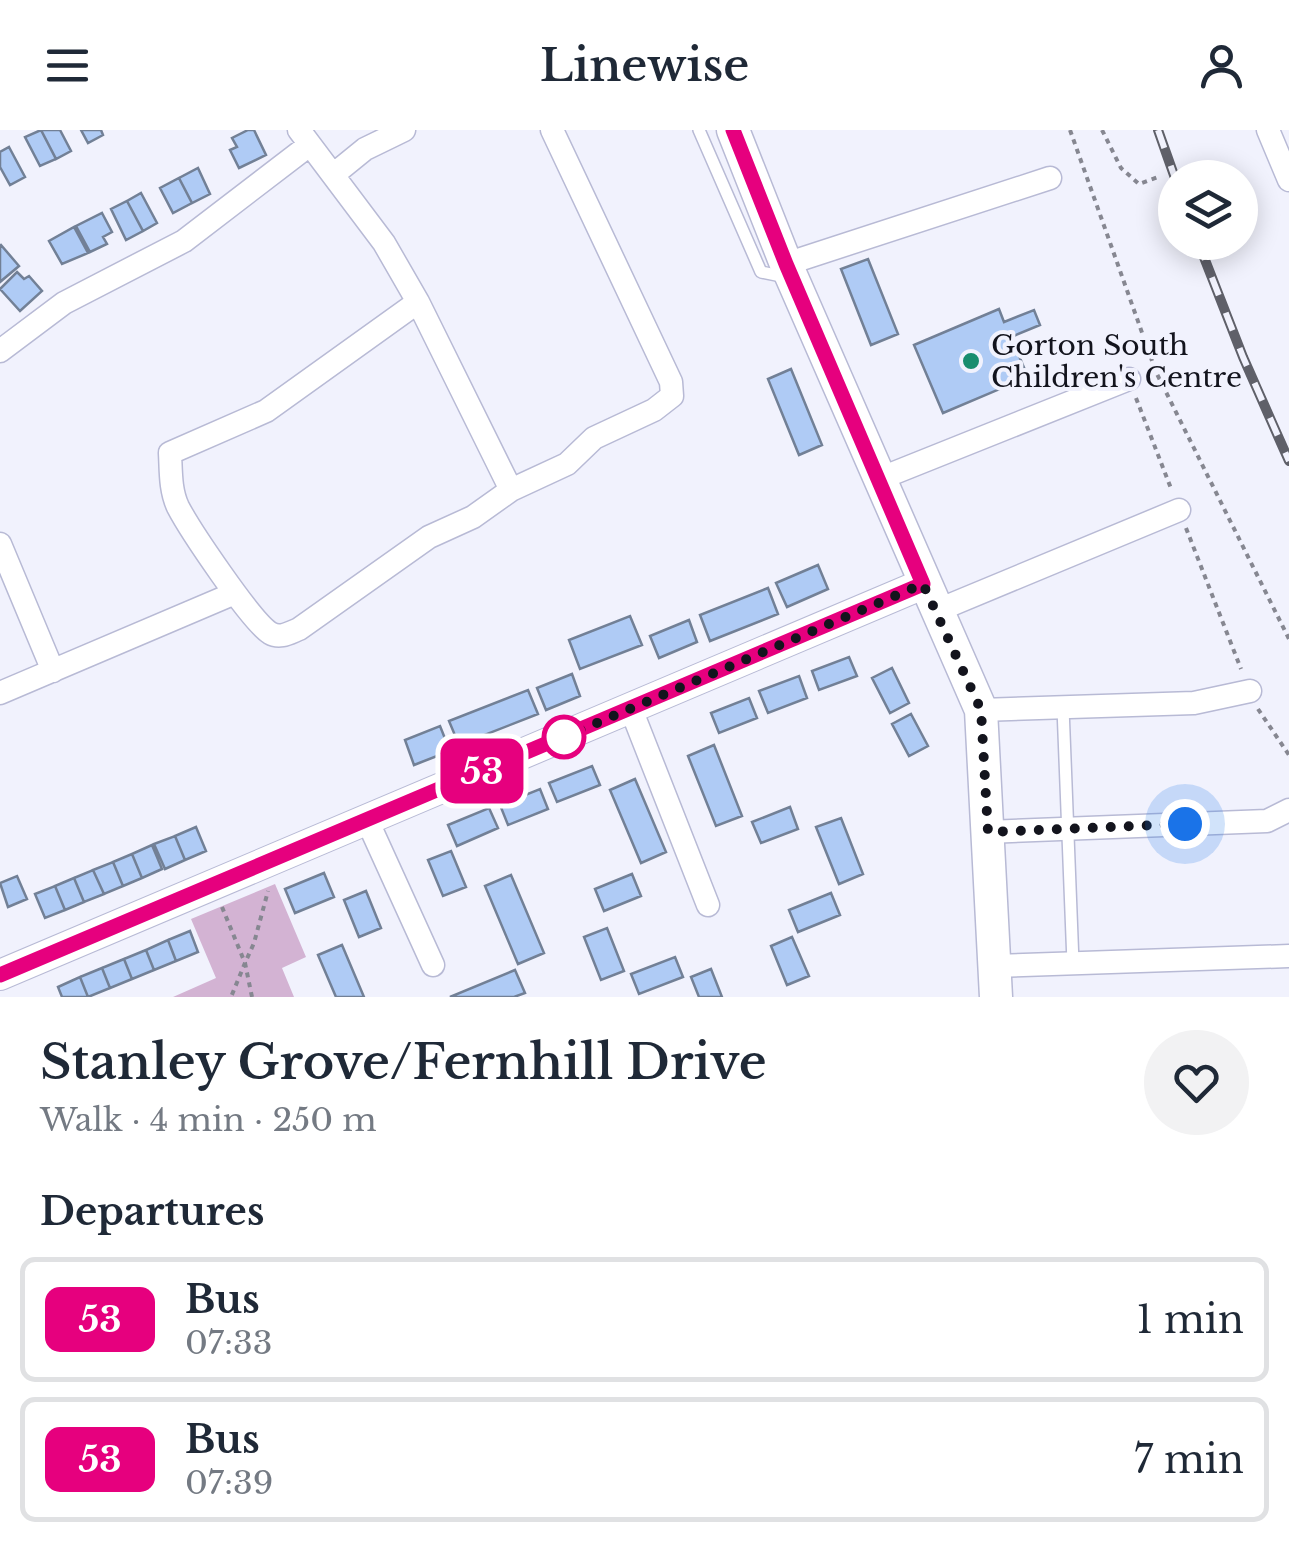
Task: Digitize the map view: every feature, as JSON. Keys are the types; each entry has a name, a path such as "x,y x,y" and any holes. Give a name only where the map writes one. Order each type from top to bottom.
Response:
{"main road":[{"path":"733,130 789,271 981,710 995,982"}],"street":[{"path":"333,175 365,149 404,130"},
{"path":"418,302 266,411 170,453 177,505 235,593 268,632 280,636 299,629 429,537 473,517 511,490 567,464 594,438 666,404 673,390 552,130"},
{"path":"1268,130 1289,180"},
{"path":"2,346 64,302 184,241 303,138 384,243 418,302 511,490"},
{"path":"789,271 1050,178"},
{"path":"879,480 1129,379"},
{"path":"0,975 630,708 1179,510"},
{"path":"0,544 54,670"},
{"path":"0,693 235,593"},
{"path":"981,710 1194,704 1250,691"},
{"path":"630,708 708,904"},
{"path":"988,832 1267,821 1289,810"},
{"path":"367,820 434,965"},
{"path":"995,982 1074,963 1289,956"}],"lane":[{"path":"700,130 761,272 789,271"},
{"path":"1063,708 1074,963"}],"path":[{"path":"1070,130 1156,372 1289,639"},
{"path":"1102,130 1121,168 1138,184 1158,177"},
{"path":"1129,379 1250,691 1289,756"},
{"path":"212,884 245,962 252,997"},
{"path":"231,997 254,942 269,886"}],"shaded area":[{"path":"275,884 306,957 282,968 294,997 173,997 216,978 191,919"}],"building":[{"path":"41,130 56,159 40,166 25,137"},
{"path":"41,130 60,130 71,151 56,159"},
{"path":"81,130 101,130 103,135 88,143"},
{"path":"254,130 266,155 239,168 230,150 237,147 232,138"},
{"path":"9,147 25,177 10,185 0,167 0,152"},
{"path":"198,168 210,194 192,203 179,178"},
{"path":"179,178 192,203 173,213 160,188"},
{"path":"141,193 157,223 143,231 127,201"},
{"path":"127,201 143,231 126,240 111,209"},
{"path":"102,213 112,232 103,237 107,244 90,252 76,226"},
{"path":"74,227 88,253 62,264 49,241"},
{"path":"0,246 19,266 0,282"},
{"path":"868,259 898,334 871,345 841,269"},
{"path":"17,272 24,279 29,276 42,291 20,311 0,289"},
{"name":"Gorton South Children's Centre","path":"999,309 1004,322 1034,310 1040,325 1011,337 1028,377 943,413 914,345"},
{"path":"791,369 822,445 799,455 768,379"},
{"path":"818,565 828,589 787,607 776,583"},
{"path":"768,588 778,614 710,641 700,615"},
{"path":"630,616 642,645 580,669 569,640"},
{"path":"689,620 697,642 659,658 650,636"},
{"path":"849,657 857,676 819,690 812,671"},
{"path":"892,668 909,703 890,713 872,678"},
{"path":"572,674 580,696 546,710 537,688"},
{"path":"799,676 807,698 768,713 759,691"},
{"path":"528,690 538,714 459,745 449,721"},
{"path":"749,698 757,718 719,733 711,713"},
{"path":"911,714 928,746 909,756 892,724"},
{"path":"440,726 450,751 414,765 405,740"},
{"path":"714,745 742,816 716,826 688,756"},
{"path":"592,766 600,785 557,802 549,783"},
{"path":"635,779 666,852 641,863 610,790"},
{"path":"540,789 548,809 508,825 500,805"},
{"path":"790,807 798,829 761,843 752,822"},
{"path":"489,808 498,828 457,846 448,825"},
{"path":"841,818 863,874 839,884 816,827"},
{"path":"196,827 206,851 185,860 175,836"},
{"path":"175,836 185,860 165,869 154,844"},
{"path":"152,845 162,869 142,878 132,854"},
{"path":"451,851 466,887 443,896 428,860"},
{"path":"132,854 142,878 123,886 113,862"},
{"path":"113,862 123,886 104,894 93,870"},
{"path":"93,870 104,894 84,902 74,878"},
{"path":"324,873 334,897 295,913 285,889"},
{"path":"632,874 641,896 604,911 595,889"},
{"path":"511,875 544,953 518,964 485,886"},
{"path":"17,876 27,899 8,907 0,883"},
{"path":"74,878 84,902 65,910 55,886"},
{"path":"55,886 65,910 45,918 35,894"},
{"path":"366,891 381,928 359,937 344,900"},
{"path":"831,893 840,915 798,932 789,910"},
{"path":"607,928 624,971 601,980 584,937"},
{"path":"190,931 198,952 176,961 168,940"},
{"path":"792,937 809,976 787,985 771,946"},
{"path":"168,940 176,961 154,970 146,950"},
{"path":"342,945 364,997 336,997 318,955"},
{"path":"146,950 154,970 132,979 124,959"},
{"path":"675,957 683,977 639,994 631,974"},
{"path":"124,959 132,979 110,988 102,968"},
{"path":"102,968 110,988 88,997 80,977"},
{"path":"711,969 722,997 699,997 691,977"},
{"path":"515,970 525,993 514,997 450,997"},
{"path":"80,977 88,997 62,997 58,987"}],"railway":[{"path":"1158,130 1169,160"},
{"path":"1205,260 1289,461"}],"bus line":[{"name":"53","path":"0,975 923,584 733,130"}],"place":[{"name":"Gorton South Children's Centre","path":"971,361"}],"route":[{"path":"564,737 923,584 981,710 988,832 1185,824"}]}
